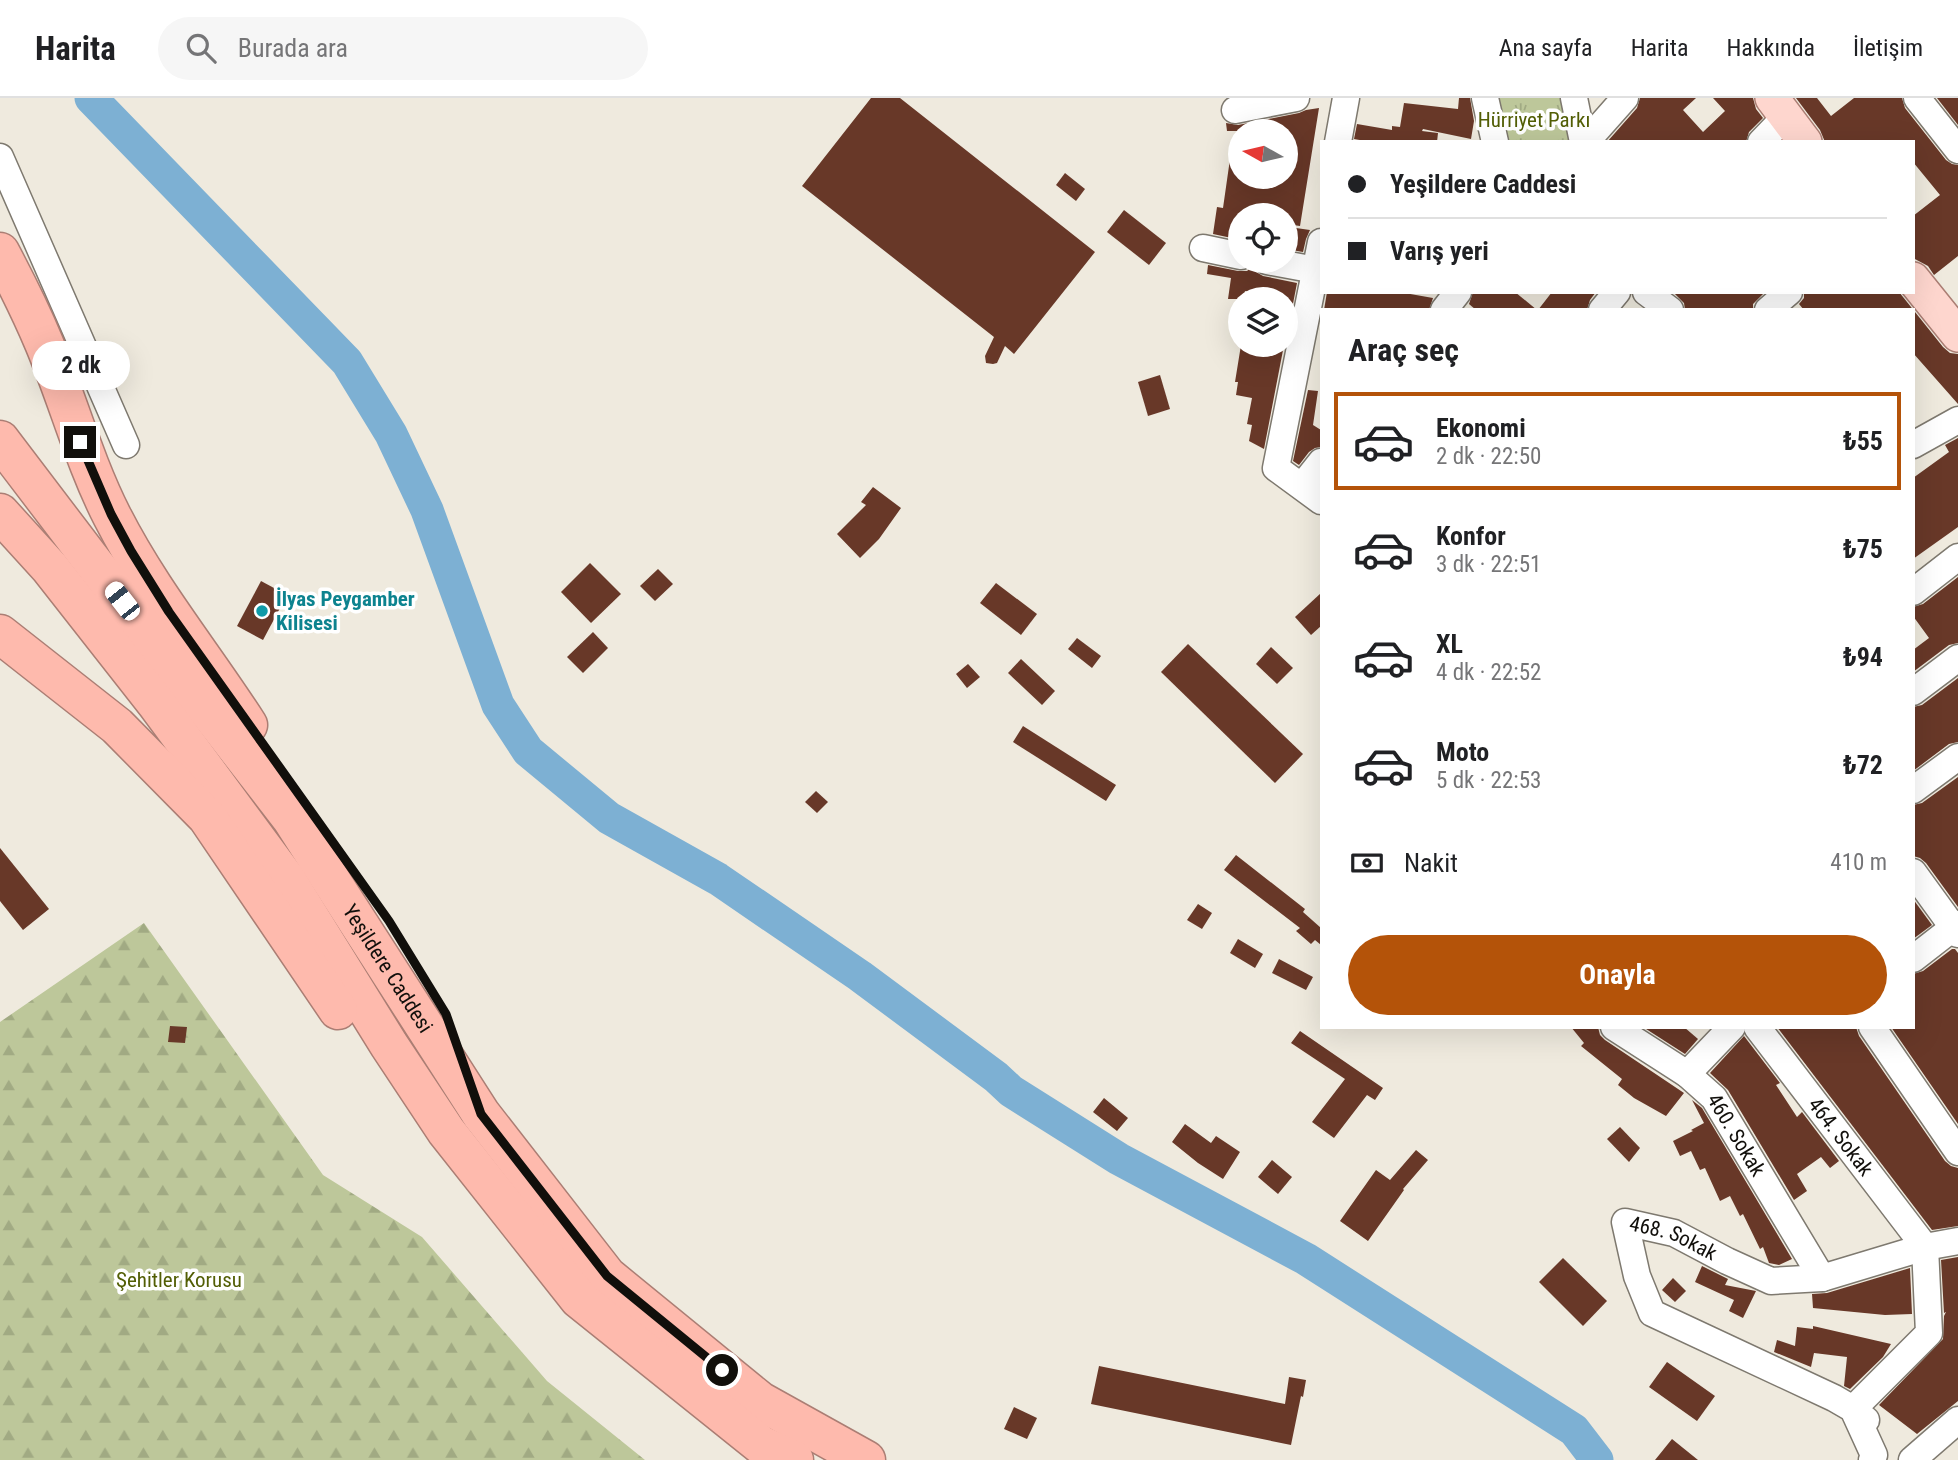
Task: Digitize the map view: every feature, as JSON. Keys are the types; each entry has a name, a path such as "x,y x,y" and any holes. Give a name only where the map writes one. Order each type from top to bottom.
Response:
{"highway":[{"path":"0,252 45,344 90,468 131,551 169,612 389,921 446,1014 481,1114"},
{"name":"Yeşildere Caddesi","path":"0,440 291,818 481,1114 607,1276 760,1402 866,1460"},
{"name":"Yeşildere Caddesi","path":"0,513 50,568 156,703 286,879 389,1045 446,1130 579,1299 761,1445 794,1460"},
{"path":"0,634 117,726 207,817 404,1108 453,1165 579,1299"}],"main road":[{"path":"1779,107 1804,140"},
{"path":"1915,281 1958,335"}],"street":[{"path":"1234,110 1296,98"},
{"path":"1338,140 1346,98"},
{"path":"1485,98 1495,140"},
{"path":"1574,98 1584,140"},
{"path":"1586,140 1625,98"},
{"path":"1917,98 1958,150"},
{"path":"1762,140 1779,107"},
{"path":"0,157 126,445"},
{"path":"1203,248 1228,253"},
{"path":"1298,267 1319,271 1276,468 1312,494 1320,466"},
{"path":"1604,308 1615,294"},
{"path":"1649,294 1667,308"},
{"path":"1915,444 1958,420"},
{"path":"1915,590 1958,557"},
{"path":"1915,690 1958,658"},
{"path":"1915,789 1958,757"},
{"path":"1915,875 1957,928 1915,958"},
{"name":"460. Sokak","path":"1617,1029 1687,1074 1714,1098 1822,1278"},
{"path":"1687,1074 1730,1029"},
{"name":"464. Sokak","path":"1759,1029 1925,1247"},
{"path":"1873,1029 1958,1152"},
{"name":"468. Sokak","path":"1853,1409 1652,1312 1637,1276 1625,1222 1674,1233 1771,1281 1822,1278 1925,1247 1958,1241"},
{"path":"1853,1409 1929,1333 1925,1247"},
{"path":"1853,1409 1874,1455 1872,1460"},
{"path":"1853,1409 1879,1431 1886,1460"},
{"path":"1912,1460 1958,1420"}],"green space":[{"name":"Hürriyet Parkı","path":"1485,98 1574,98 1583,140 1495,140"},
{"name":"Şehitler Korusu","path":"144,923 323,1175 422,1237 547,1381 645,1460 0,1460 0,1022"}],"building":[{"path":"871,98 900,98 1095,252 1014,354 1005,346 997,363 986,363 985,356 994,337 802,186"},
{"path":"1459,98 1470,98 1474,121 1471,139 1423,129 1422,131 1438,133 1437,140 1354,139 1357,124 1392,130 1392,126 1400,127 1404,103 1458,109"},
{"path":"1640,98 1696,98 1683,110 1703,132 1725,111 1713,98 1753,98 1756,109 1763,118 1749,132 1747,140 1609,140 1637,108"},
{"path":"1796,98 1817,98 1831,116 1854,98 1902,98 1905,108 1946,160 1958,165 1958,256 1934,275 1928,266 1915,259 1915,214 1940,195 1915,164 1915,140 1824,140 1820,130"},
{"path":"1937,98 1958,98 1958,125"},
{"path":"1319,108 1300,226 1298,203 1228,203 1228,237 1213,234 1217,207 1223,208 1228,173 1228,189 1298,189 1298,119 1268,119"},
{"path":"1065,173 1085,189 1076,201 1056,185"},
{"path":"1124,210 1166,243 1149,265 1107,232"},
{"path":"1298,228 1310,230 1303,252 1298,251"},
{"path":"1208,265 1228,269 1228,273 1258,273 1297,283 1296,287 1230,287 1231,278 1207,274"},
{"path":"1327,294 1410,294 1433,298 1430,308 1324,308"},
{"path":"1472,294 1517,294 1535,308 1474,308 1469,304"},
{"path":"1550,294 1594,294 1588,308 1540,308"},
{"path":"1675,294 1763,294 1753,304 1753,308 1685,308 1684,303"},
{"path":"1804,294 1901,294 1912,308 1802,308 1799,304"},
{"path":"1915,312 1943,347 1950,353 1958,354 1958,404 1915,355"},
{"path":"1239,357 1282,357 1264,449 1249,441 1252,425 1247,424 1252,398 1236,395 1238,382 1235,382"},
{"path":"1160,375 1170,409 1148,416 1138,382"},
{"path":"1308,390 1318,391 1313,425 1320,429 1320,447 1309,452 1299,465 1293,461"},
{"path":"1958,438 1958,527 1915,558 1915,477 1949,452 1945,445"},
{"path":"873,487 901,508 879,539 860,558 837,534 866,505 861,502"},
{"path":"590,563 621,594 591,623 561,592"},
{"path":"658,569 673,584 655,601 640,586"},
{"path":"1958,577 1958,643 1949,645 1915,670 1915,648 1929,638 1915,619 1915,606 1923,604"},
{"name":"İlyas Peygamber Kilisesi","path":"261,581 287,595 263,640 237,626"},
{"path":"996,583 1037,614 1021,635 980,603"},
{"path":"1320,594 1320,627 1311,635 1295,617"},
{"path":"593,632 608,648 583,673 567,657"},
{"path":"1077,638 1101,656 1092,668 1068,649"},
{"path":"1188,644 1303,754 1275,783 1161,672"},
{"path":"1271,647 1293,668 1277,684 1256,664"},
{"path":"1021,659 1055,691 1042,705 1008,673"},
{"path":"968,664 980,677 967,688 956,674"},
{"path":"1958,678 1958,742 1949,744 1915,770 1915,707 1922,705"},
{"path":"1023,726 1116,785 1106,801 1013,742"},
{"path":"1958,777 1958,907 1926,863 1915,857 1915,805 1922,803"},
{"path":"816,791 828,802 817,813 805,802"},
{"path":"0,848 49,909 23,930 0,901"},
{"path":"1236,855 1305,909 1303,912 1320,927 1320,944 1315,940 1311,944 1296,931 1300,928 1224,870"},
{"path":"1915,902 1932,925 1915,938"},
{"path":"1198,904 1212,913 1202,929 1187,920"},
{"path":"1238,939 1263,954 1255,968 1230,953"},
{"path":"1952,949 1958,953 1958,1124 1892,1029 1915,1029 1915,973 1923,971"},
{"path":"1279,959 1313,977 1306,990 1272,973"},
{"path":"170,1026 187,1027 185,1043 168,1042"},
{"path":"1573,1029 1598,1029 1605,1040 1684,1093 1666,1116 1634,1098 1618,1085 1622,1079 1581,1046 1584,1043"},
{"path":"1646,1029 1686,1029 1698,1039 1685,1054"},
{"path":"1779,1029 1857,1029 1945,1161 1958,1168 1958,1226 1932,1230"},
{"path":"1300,1031 1383,1088 1375,1100 1367,1095 1334,1138 1312,1122 1345,1079 1291,1043"},
{"path":"1744,1036 1780,1083 1776,1085 1797,1117 1802,1112 1839,1161 1830,1168 1821,1157 1797,1174 1807,1191 1794,1200 1728,1090 1710,1073"},
{"path":"1104,1098 1128,1118 1117,1131 1093,1112"},
{"path":"1692,1100 1702,1108 1792,1259 1779,1265 1769,1263 1763,1247 1760,1249 1743,1214 1740,1216 1730,1196 1720,1201 1705,1168 1700,1170 1691,1151 1680,1156 1673,1141 1704,1123"},
{"path":"1185,1124 1211,1143 1216,1136 1240,1152 1223,1179 1172,1142"},
{"path":"1620,1127 1640,1148 1629,1162 1607,1139"},
{"path":"1416,1150 1428,1160 1403,1189 1368,1241 1340,1221 1376,1170 1390,1180"},
{"path":"1272,1160 1292,1177 1278,1194 1258,1177"},
{"path":"1958,1257 1958,1401 1917,1434 1879,1405 1943,1339 1946,1312 1944,1313 1941,1260"},
{"path":"1563,1258 1607,1301 1583,1326 1539,1282"},
{"path":"1702,1266 1728,1279 1725,1285 1756,1291 1743,1318 1729,1311 1734,1300 1695,1282"},
{"path":"1910,1268 1912,1314 1885,1315 1813,1308 1812,1294 1827,1293"},
{"path":"1673,1278 1686,1291 1675,1302 1662,1290"},
{"path":"1813,1326 1891,1344 1883,1357 1850,1389 1844,1386 1847,1357 1814,1353 1811,1367 1774,1352 1777,1340 1795,1346 1797,1327 1813,1329"},
{"path":"1667,1362 1715,1396 1697,1421 1649,1387"},
{"path":"1099,1366 1285,1404 1289,1377 1306,1380 1291,1445 1091,1404"},
{"path":"1014,1407 1037,1418 1027,1439 1004,1429"},
{"path":"1672,1439 1698,1460 1655,1460"}],"waterway":[{"path":"91,98 347,362 391,434 427,510 498,705 528,751 609,818 718,879 860,976 1011,1091 1119,1159 1306,1259 1574,1430 1597,1460"}],"place":[{"name":"İlyas Peygamber Kilisesi","path":"262,611"}],"route":[{"path":"80,442 111,514 169,612 389,921 446,1014 481,1114 607,1276 722,1370"}]}
